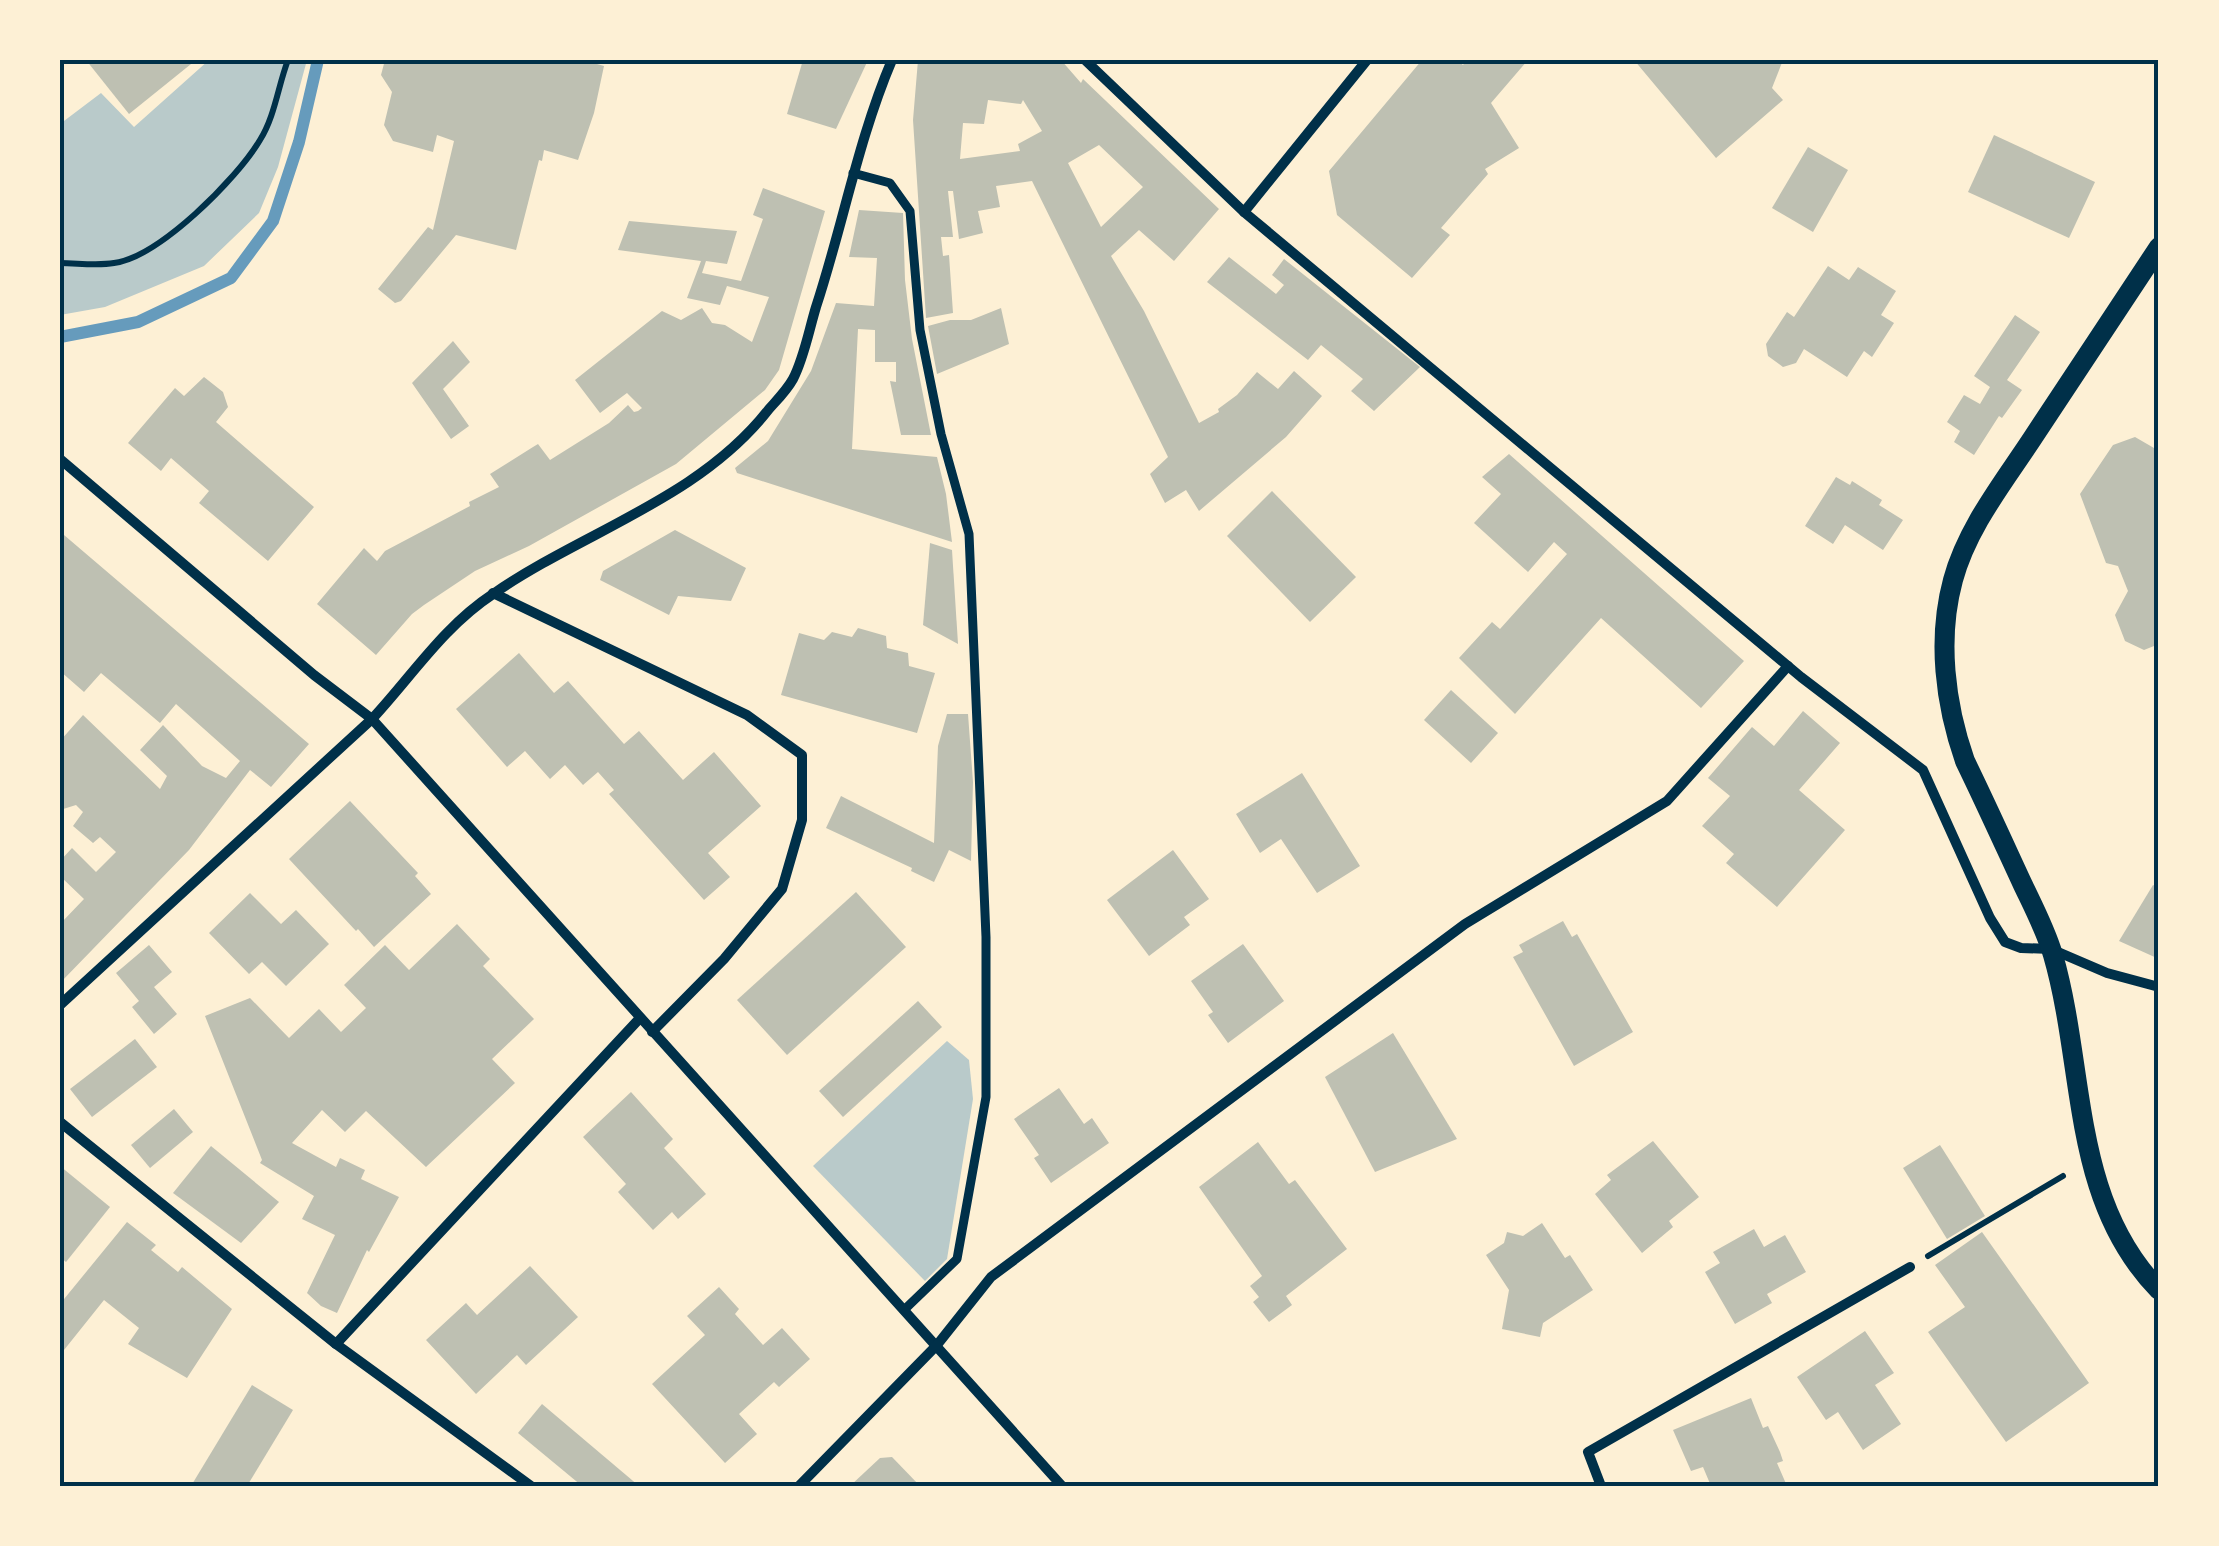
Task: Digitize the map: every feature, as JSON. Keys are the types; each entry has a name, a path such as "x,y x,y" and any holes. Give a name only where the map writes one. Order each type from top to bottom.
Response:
{"main road":[{"path":"2159,246 1984,512 1960,560 1950,599 1945,673 1954,729 1965,761 2052,949 2064,998 2091,1169 2104,1209 2136,1267 2159,1290"}],"street":[{"path":"60,1005 372,720 442,634 493,593 694,480 747,438 793,379 841,231 852,173 872,108 892,60"},
{"path":"1085,60 1244,212 1788,666 1923,770 1990,918 2005,942 2021,948 2052,949 2159,988"},
{"path":"1244,212 1367,60"},
{"path":"852,173 890,184 910,211 920,330 941,434 968,534 972,610 986,937 986,1097 956,1259 904,1310"},
{"path":"60,459 372,720 1062,1486"},
{"path":"493,593 747,714 802,755 802,820 782,889 724,959 652,1032"},
{"path":"799,1486 937,1345 990,1278 1465,924 1667,801 1788,666"},
{"path":"336,1344 640,1018"},
{"path":"60,1122 336,1344 531,1486"},
{"path":"1601,1486 1588,1452 1910,1267"}],"path":[{"path":"60,263 117,263 162,244 193,217 259,142 272,115 288,60"},
{"path":"1910,1267 2067,1174"}],"shaded area":[{"path":"209,60 307,60 278,167 259,213 204,266 105,307 60,315 60,124 101,93 134,127"},
{"path":"947,1041 969,1060 973,1099 947,1259 925,1281 813,1166"}],"building":[{"path":"86,60 196,60 129,114"},
{"path":"385,60 583,60 604,66 578,160 544,150 542,161 539,160 516,250 456,235 401,301 395,303 378,289 428,227 433,230 454,141 437,135 433,152 393,141 384,125 392,92 381,75"},
{"path":"803,60 868,60 836,129 787,114"},
{"path":"918,60 1061,60 1081,83 1083,79 1219,209 1174,261 1139,230 1111,256 1144,311 1199,423 1219,412 1257,372 1278,389 1294,371 1322,396 1286,437 1199,511 1186,490 1165,503 1150,474 1168,457 1032,181 996,186 1000,207 978,211 983,233 959,239 953,191 948,191 953,237 941,237 943,256 949,255 953,313 926,318 913,120","holes":["988,100 1021,104 1023,100 1042,131 1018,144 1020,151 960,159 963,123 984,124","1099,145 1143,187 1101,227 1068,163"]},
{"path":"1422,60 1457,60 1463,65 1467,60 1528,60 1491,103 1519,148 1485,169 1488,174 1441,228 1450,235 1412,278 1337,215 1329,171"},
{"path":"1634,60 1783,60 1772,88 1783,100 1716,158"},
{"path":"1994,135 2095,182 2069,238 1968,192"},
{"path":"1808,147 1848,170 1813,232 1772,208"},
{"path":"763,188 825,211 779,370 765,390 676,464 529,546 475,571 424,605 376,655 317,604 364,548 377,561 385,551 499,487 490,474 538,444 550,460 609,423 628,405 634,412 642,408 627,393 600,413 575,380 662,311 681,320 702,308 712,323 725,325 752,342 769,297 727,286 720,305 687,298 701,261 618,250 629,221 737,231 727,264 706,261 702,273 741,281 763,219 753,215"},
{"path":"859,210 903,213 912,339 931,435 901,435 890,381 896,382 896,362 875,362 875,330 858,329 852,449 937,457 952,542 737,473 735,468 768,441 811,371 836,303 874,306 877,258 849,257"},
{"path":"1229,257 1276,294 1284,285 1272,275 1284,259 1420,367 1374,411 1351,391 1363,379 1321,345 1308,360 1207,282"},
{"path":"1828,266 1849,280 1858,267 1896,291 1881,315 1894,323 1872,357 1864,351 1847,377 1804,349 1796,363 1783,367 1768,356 1766,344 1787,312 1794,317"},
{"path":"1001,308 1009,344 937,374 928,326 971,320"},
{"path":"2015,315 2040,332 2007,380 2022,390 2002,418 1999,416 1974,455 1954,442 1960,431 1947,422 1964,395 1980,404 1990,387 1974,376"},
{"path":"453,341 470,362 443,389 469,426 451,439 412,383"},
{"path":"204,377 223,392 228,407 216,422 314,507 268,561 199,503 209,491 171,458 161,471 128,443 175,388 184,396"},
{"path":"2135,437 2154,448 2159,463 2159,644 2144,650 2125,641 2115,615 2128,591 2118,566 2106,563 2080,494 2113,445"},
{"path":"1509,454 1744,661 1701,708 1601,618 1515,714 1459,658 1492,622 1500,629 1567,554 1554,542 1528,572 1474,523 1501,494 1482,477"},
{"path":"1836,477 1850,485 1852,481 1882,500 1879,505 1903,520 1883,550 1845,525 1833,544 1805,526"},
{"path":"1272,491 1356,577 1310,622 1227,536"},
{"path":"675,530 746,568 731,601 678,596 669,615 600,580 603,571"},
{"path":"64,535 309,744 271,787 250,770 189,850 60,983 60,924 84,899 60,876 60,861 72,848 96,872 116,852 100,837 93,843 73,826 83,812 76,805 60,810 60,741 83,715 160,789 167,776 140,750 163,725 202,766 226,778 240,761 176,704 160,723 101,673 84,692 60,671 60,540"},
{"path":"930,543 952,550 958,644 923,625"},
{"path":"858,628 886,636 887,648 908,653 909,666 935,673 917,733 781,695 799,633 824,640 832,632 852,637"},
{"path":"519,653 554,693 568,681 624,744 639,731 683,780 714,752 761,806 708,853 730,877 704,900 609,794 614,790 598,772 583,785 565,765 550,779 525,751 507,767 456,709"},
{"path":"1451,690 1498,733 1471,763 1424,720"},
{"path":"1803,711 1840,743 1799,790 1845,830 1777,907 1726,863 1734,854 1702,826 1730,796 1708,778 1752,727 1774,746"},
{"path":"947,714 968,714 973,782 971,861 949,850 934,882 826,828 841,796 934,843 938,746"},
{"path":"1302,773 1360,866 1317,893 1281,839 1260,853 1236,814"},
{"path":"350,801 418,873 415,876 431,894 374,947 289,859"},
{"path":"1173,850 1209,899 1184,917 1190,925 1149,956 1107,900"},
{"path":"2153,885 2159,888 2159,959 2119,941"},
{"path":"856,892 906,947 787,1055 737,1000"},
{"path":"250,893 281,924 296,910 329,944 286,986 262,962 249,974 209,933"},
{"path":"1563,921 1572,937 1577,934 1633,1032 1574,1066 1513,957 1523,952 1519,945"},
{"path":"457,924 490,959 483,966 534,1019 492,1059 515,1083 426,1167 366,1111 345,1132 322,1110 292,1143 336,1167 340,1158 365,1170 361,1179 399,1197 367,1250 337,1313 321,1306 307,1293 335,1235 302,1219 314,1196 260,1163 205,1016 250,998 289,1038 319,1009 341,1032 366,1008 344,985 385,945 409,970"},
{"path":"1243,944 1284,1001 1228,1043 1208,1015 1213,1012 1191,981"},
{"path":"149,945 172,972 154,987 177,1014 154,1034 132,1007 139,1001 116,973"},
{"path":"918,1001 942,1027 843,1117 819,1091"},
{"path":"1393,1033 1457,1139 1375,1172 1325,1077"},
{"path":"135,1039 157,1067 92,1117 70,1089"},
{"path":"1059,1088 1084,1124 1092,1118 1109,1143 1051,1183 1034,1158 1039,1155 1014,1119"},
{"path":"631,1092 673,1139 664,1148 706,1194 678,1219 672,1212 653,1230 618,1192 626,1184 583,1137"},
{"path":"174,1109 193,1132 150,1168 131,1145"},
{"path":"1653,1141 1699,1197 1669,1221 1673,1227 1642,1253 1595,1194 1611,1180 1607,1175"},
{"path":"1258,1142 1289,1184 1295,1180 1347,1249 1286,1296 1292,1305 1269,1322 1253,1302 1259,1297 1250,1286 1262,1276 1199,1187"},
{"path":"1940,1145 1985,1216 1947,1239 1903,1168"},
{"path":"211,1146 279,1202 241,1243 173,1193"},
{"path":"60,1166 110,1207 66,1262 60,1257"},
{"path":"127,1222 156,1245 151,1250 178,1272 182,1267 232,1309 187,1378 128,1344 139,1328 104,1300 60,1355 60,1304"},
{"path":"1542,1223 1593,1290 1543,1323 1540,1337 1502,1329 1509,1290 1486,1255 1504,1243 1507,1232 1523,1236"},
{"path":"1754,1229 1764,1247 1785,1235 1806,1272 1767,1294 1772,1303 1735,1324 1705,1272 1720,1263 1713,1252"},
{"path":"1982,1232 2089,1383 2006,1442 1928,1332 1965,1307 1935,1265"},
{"path":"530,1266 578,1317 526,1365 517,1355 476,1394 426,1340 466,1303 477,1315"},
{"path":"719,1287 739,1309 735,1314 763,1345 782,1328 810,1359 779,1387 774,1382 739,1414 757,1434 725,1463 652,1384 705,1335 687,1316"},
{"path":"1865,1331 1894,1373 1875,1385 1901,1424 1863,1450 1838,1412 1826,1420 1797,1377"},
{"path":"252,1385 293,1410 247,1486 191,1486"},
{"path":"1751,1398 1763,1428 1768,1426 1780,1452 1783,1461 1777,1463 1787,1486 1711,1486 1703,1467 1691,1471 1673,1430"},
{"path":"542,1404 639,1486 582,1486 518,1433"},
{"path":"892,1457 920,1486 850,1486 880,1458"}],"waterway":[{"path":"60,337 138,322 231,278 273,221 299,142 318,60"}]}
